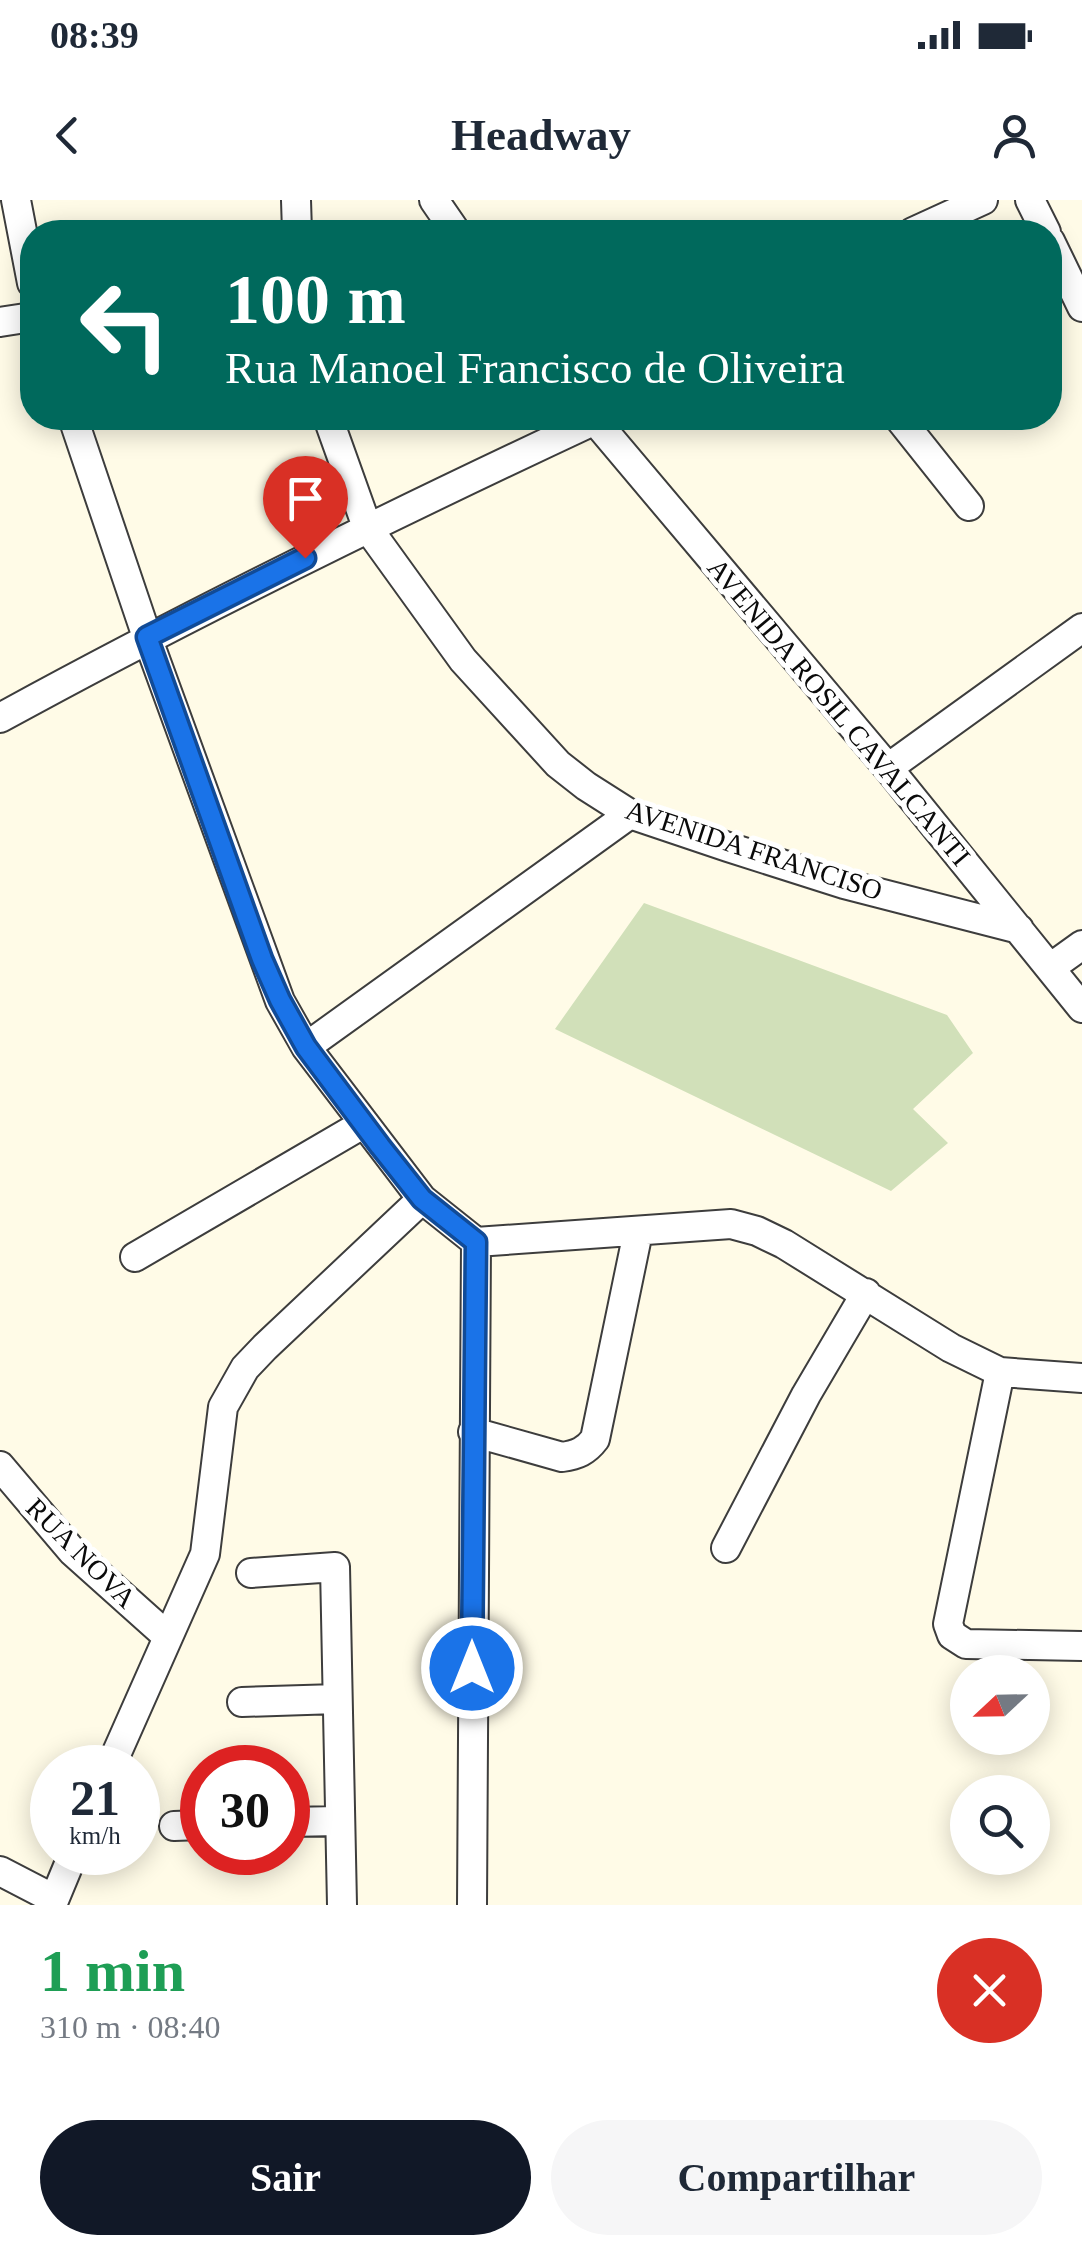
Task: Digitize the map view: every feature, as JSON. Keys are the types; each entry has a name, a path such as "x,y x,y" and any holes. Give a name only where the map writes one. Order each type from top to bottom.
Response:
{"street":[{"path":"939,220 983,200"},
{"path":"1062,266 1082,307"},
{"path":"77,430 147,637 280,1000 306,1047 422,1199 476,1242 705,1224 731,1224 757,1231 866,1293 951,1348 1000,1372 1082,1378"},
{"name":"AVENIDA FRANCISO","path":"332,430 367,527 463,660 558,764 630,814 844,884 1019,929"},
{"path":"0,718 147,637 571,430"},
{"name":"AVENIDA ROSIL CAVALCANTI","path":"603,430 888,768 1082,1008"},
{"path":"909,430 969,506"},
{"path":"888,768 1082,628"},
{"path":"306,1047 630,814"},
{"path":"1050,968 1082,945"},
{"path":"136,1257 363,1124"},
{"path":"120,1745 205,1554 223,1407 231,1388 264,1347 422,1199"},
{"path":"473,1432 562,1457 583,1451 595,1439 638,1232"},
{"path":"472,1905 476,1242"},
{"path":"726,1548 806,1395 866,1293"},
{"path":"1000,1372 948,1624 957,1641 966,1644 1082,1646"},
{"name":"RUA NOVA","path":"0,1466 40,1518 72,1551 166,1636"},
{"path":"250,1572 335,1567 342,1905"},
{"path":"242,1702 337,1699"},
{"path":"310,1821 338,1820"},
{"path":"0,1871 53,1902 64,1875"}],"green space":[{"path":"644,903 947,1015 973,1053 913,1109 948,1143 891,1191 555,1029"}],"route":[{"path":"305,558 147,637 280,1000 306,1047 422,1199 476,1242 472,1668"}]}
